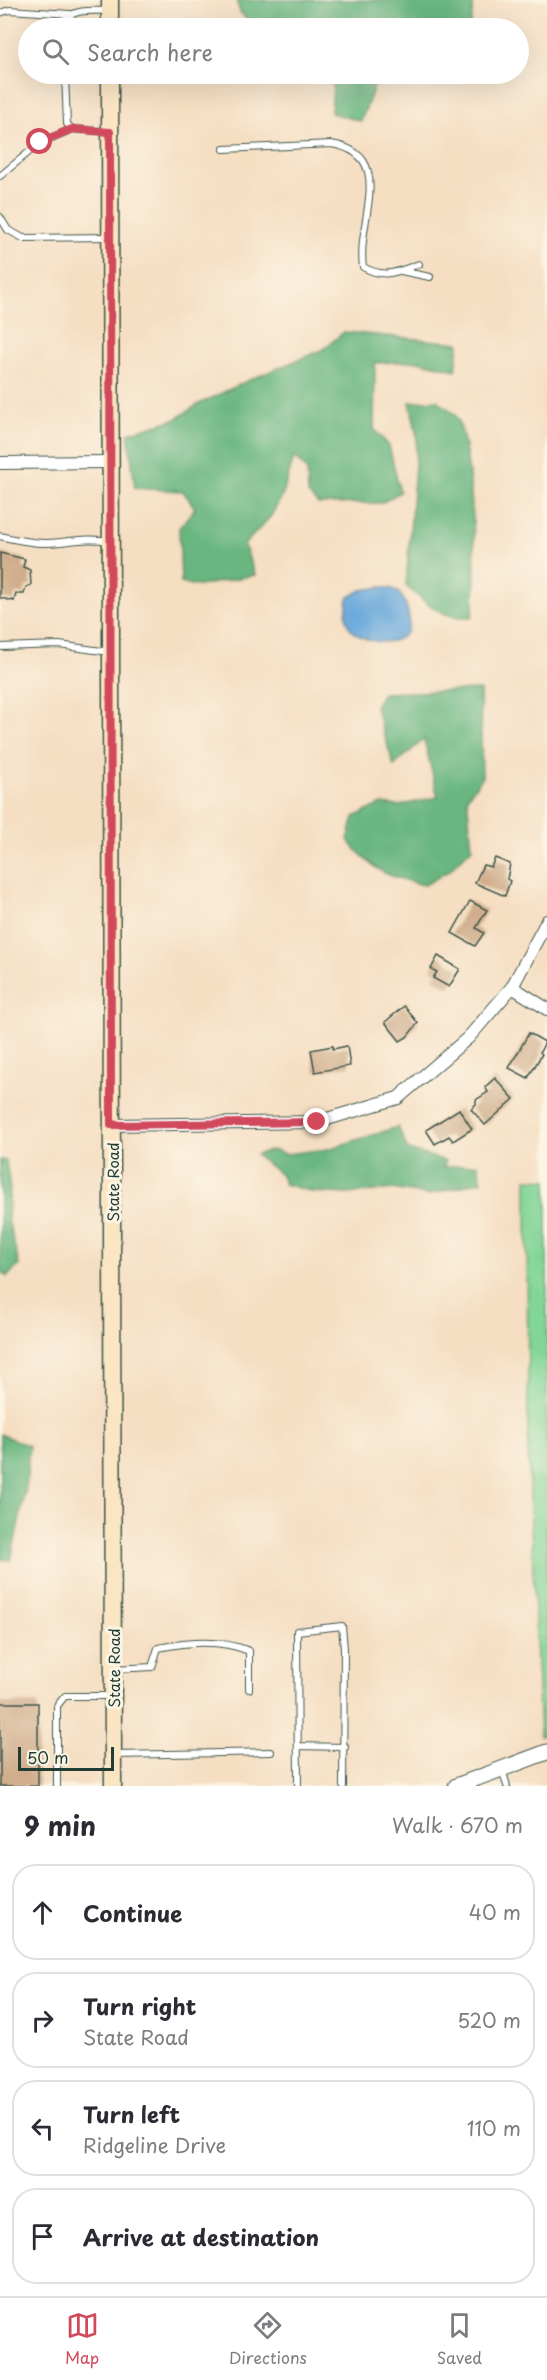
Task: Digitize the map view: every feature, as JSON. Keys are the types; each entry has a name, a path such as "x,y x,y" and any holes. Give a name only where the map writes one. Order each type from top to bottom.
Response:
{"main road":[{"name":"State Road","path":"110,84 113,1786"}],"street":[{"path":"0,463 109,462"},
{"path":"111,1125 317,1122 398,1098 469,1037 512,987 547,921"},
{"path":"512,987 547,1009"},
{"path":"456,1786 547,1752"}],"lane":[{"path":"0,13 9,10 70,14 110,6"},
{"path":"66,18 70,14"},
{"path":"65,84 66,124 72,129"},
{"path":"0,176 40,142 72,129 110,132"},
{"path":"224,149 331,144 349,147 363,156 371,176 361,253 363,267 377,275 400,271 419,264"},
{"path":"0,217 8,230 23,238 110,237"},
{"path":"400,271 430,277"},
{"path":"0,536 46,543 92,538 110,542"},
{"path":"0,647 58,645 110,652"},
{"path":"298,1786 297,1631 342,1626 345,1747 343,1786"},
{"path":"113,1669 152,1668 158,1648 181,1643 230,1643 249,1651 249,1689"},
{"path":"57,1786 57,1706 65,1696 113,1696"},
{"path":"298,1746 345,1747"},
{"path":"113,1755 271,1752"},
{"path":"502,1769 507,1786"}],"green space":[{"path":"236,0 474,0 471,18 246,18 240,12"},
{"path":"333,84 375,84 361,121 331,113"},
{"path":"344,332 459,343 456,370 418,361 375,363 374,429 389,446 400,492 382,503 318,504 308,494 307,470 294,457 283,494 271,516 244,545 255,575 199,586 181,583 179,528 195,508 183,491 135,488 128,433 176,419 199,404 249,380 322,350"},
{"path":"437,400 455,415 466,451 474,546 475,576 472,617 444,613 428,605 406,586 417,436 410,402"},
{"path":"480,690 482,778 467,797 472,848 450,870 425,885 400,879 381,871 365,859 348,840 354,817 382,804 398,806 438,797 424,739 394,766 375,706 383,693"},
{"path":"398,1127 408,1150 446,1161 443,1167 478,1164 482,1181 428,1195 393,1189 347,1194 312,1192 284,1184 281,1175 256,1155 272,1150 286,1154 328,1149"},
{"path":"0,1160 6,1161 10,1189 8,1219 19,1265 7,1277 0,1269"},
{"path":"527,1179 547,1180 547,1734 540,1736 528,1448"},
{"path":"0,1434 29,1446 26,1488 11,1560 0,1559"}],"water":[{"path":"382,587 394,589 399,594 406,605 409,619 409,626 403,636 389,642 372,641 356,634 346,619 348,598 361,590"}],"building":[{"path":"0,553 25,559 23,567 30,570 31,585 26,587 24,594 16,594 14,601 0,598"},
{"path":"495,858 510,864 507,879 510,881 505,896 475,883 483,865 491,867"},
{"path":"470,901 487,910 476,928 484,933 475,946 452,933"},
{"path":"438,956 460,969 449,987 433,978 437,972 431,969"},
{"path":"404,1006 418,1023 407,1037 400,1041 385,1022"},
{"path":"529,1033 545,1042 540,1052 542,1054 528,1078 509,1068"},
{"path":"333,1046 333,1049 347,1046 350,1066 315,1072 311,1050"},
{"path":"495,1078 514,1099 485,1125 471,1109 476,1104 476,1100 488,1092 485,1087"},
{"path":"459,1109 472,1129 453,1141 449,1136 435,1144 426,1130"},
{"path":"0,1703 38,1703 38,1786 0,1786"}],"route":[{"path":"40,142 72,129 110,132 111,1125 317,1122"}]}
